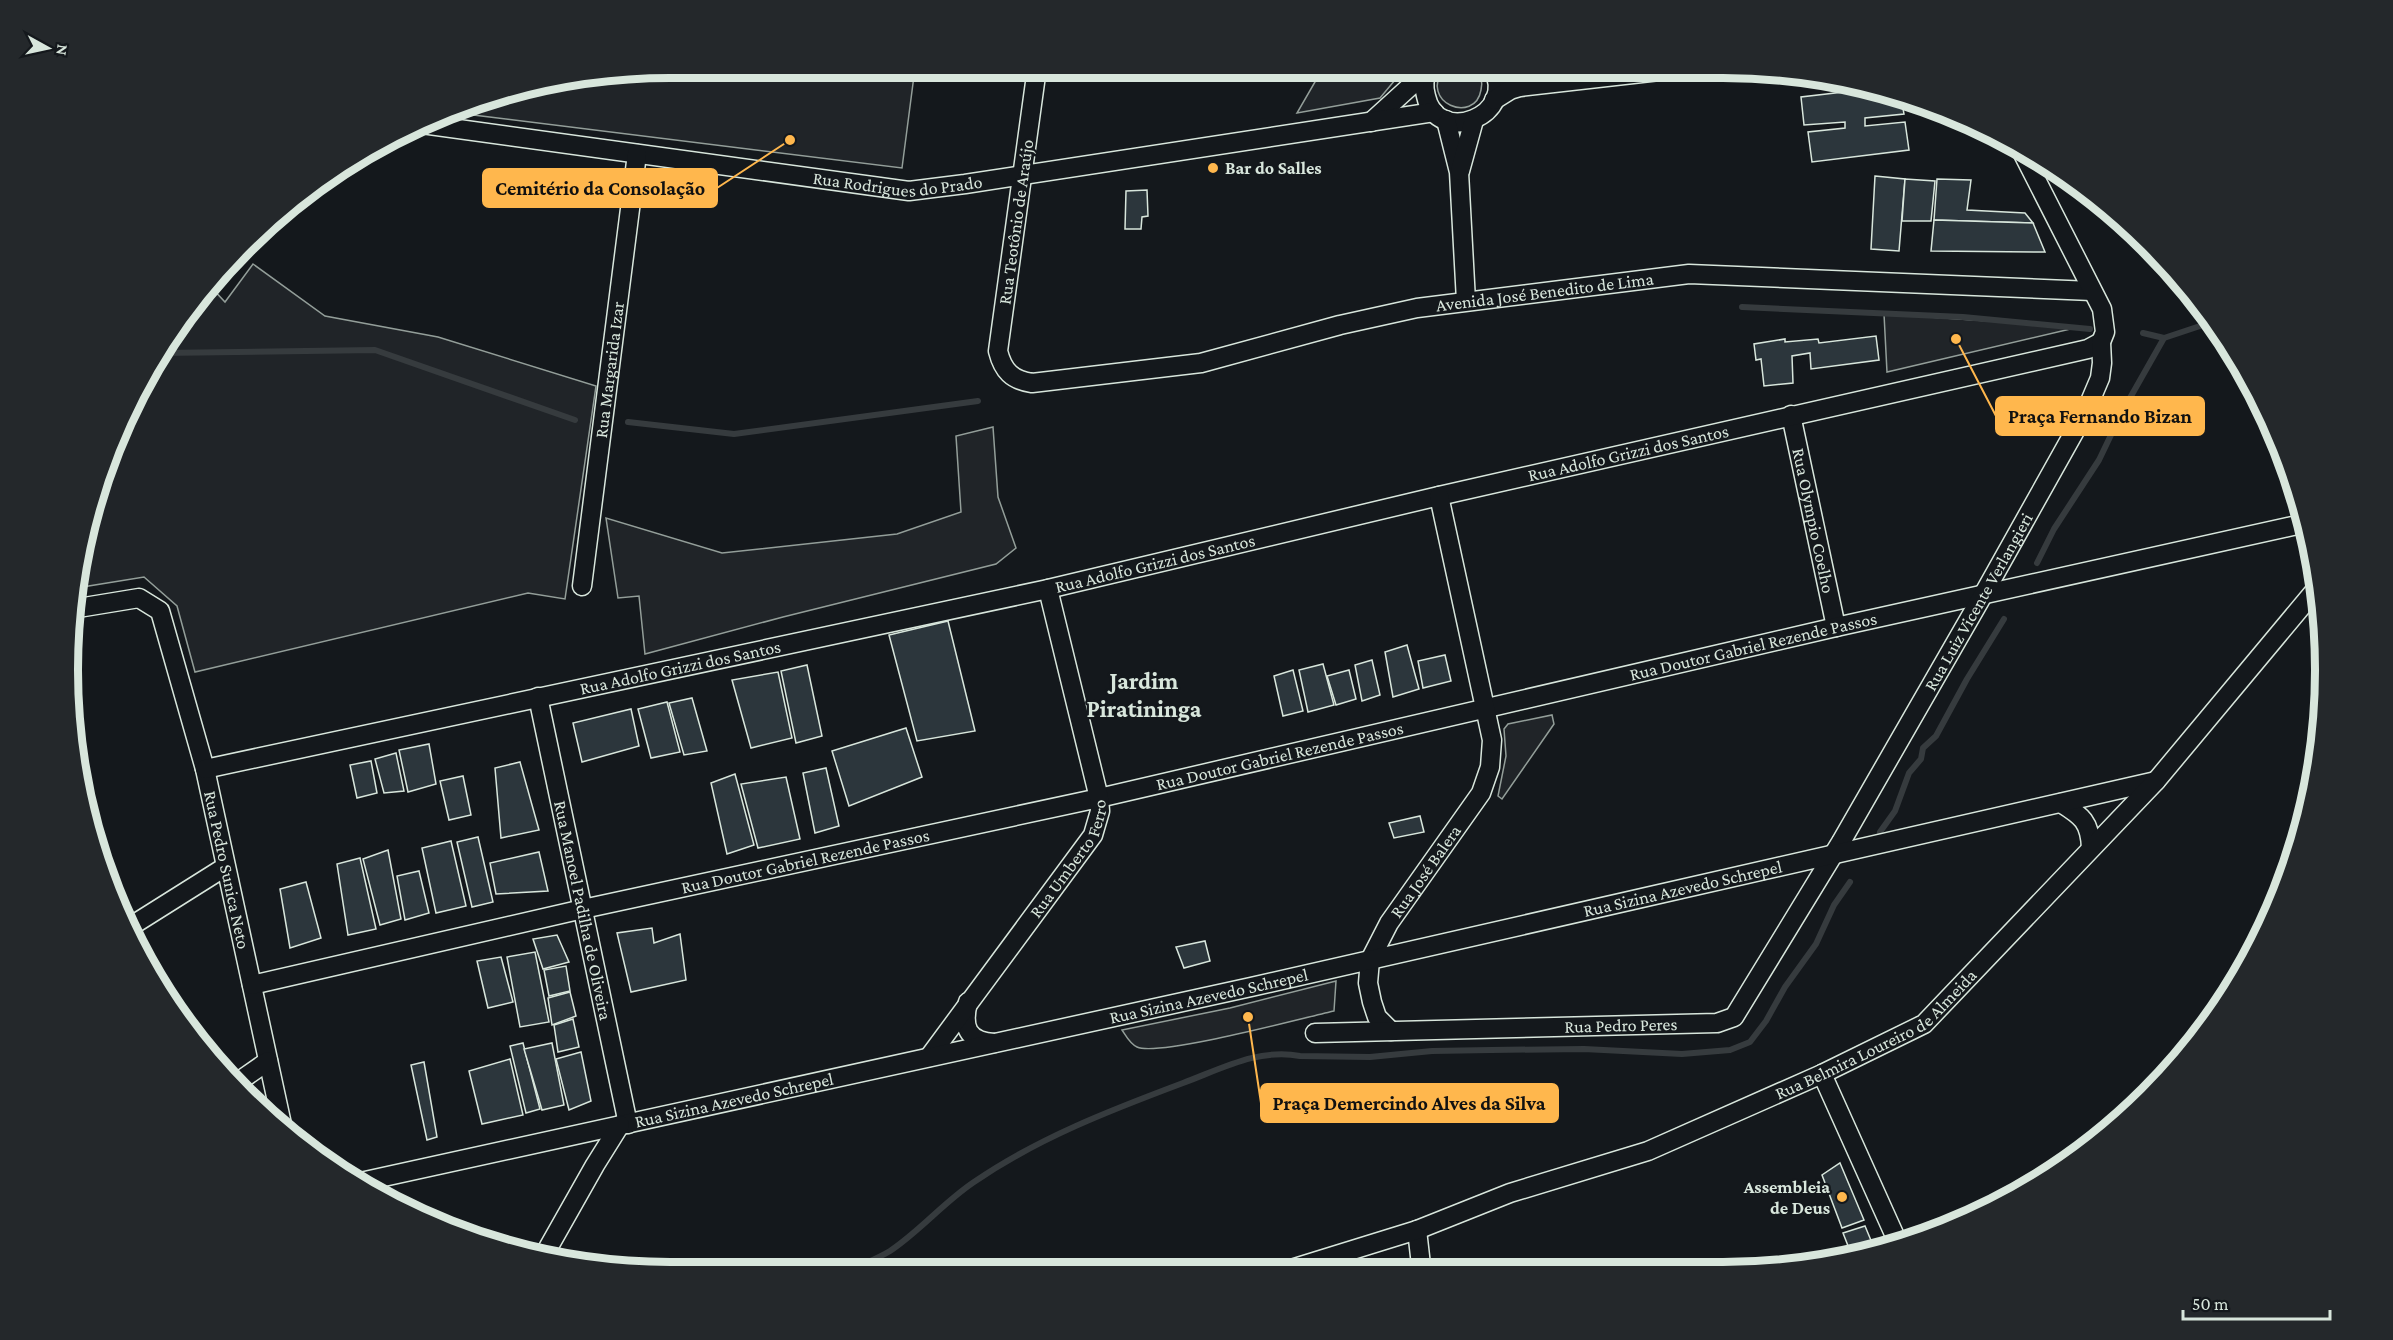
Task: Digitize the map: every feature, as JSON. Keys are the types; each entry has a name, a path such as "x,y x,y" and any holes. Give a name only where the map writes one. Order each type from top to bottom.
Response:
{"street":[{"name":"Rua Teotônio de Araújo","path":"1008,374 1001,365 998,351 1037,78"},
{"path":"1371,122 1419,78"},
{"path":"1426,78 1424,86 1426,100 1440,116 1459,172 1466,301"},
{"path":"1459,172 1474,120 1486,112 1494,100 1497,86 1495,78"},
{"path":"1494,100 1509,90 1520,87 1598,78"},
{"name":"Rua Rodrigues do Prado","path":"436,126 909,191 1371,122 1440,116 1460,123 1474,120"},
{"name":"Rua Margarida Izar","path":"582,585 637,154"},
{"name":"Rua Luiz Vicente Verlangieri","path":"1834,854 2086,411 2100,378 2101,342 2105,332 2102,309 2027,162"},
{"name":"Avenida José Benedito de Lima","path":"1008,374 1019,381 1032,383 1201,363 1417,308 1689,274 2092,291"},
{"name":"Rua Adolfo Grizzi dos Santos","path":"205,769 1048,589 1439,496 2088,349 2101,342"},
{"name":"Rua Olympio Coelho","path":"1791,415 1836,627"},
{"name":"Rua José Balera","path":"1391,1031 1377,1017 1372,1002 1368,983 1370,960 1389,923 1482,793 1488,778 1492,752 1439,496"},
{"name":"Rua Doutor Gabriel Rezende Passos","path":"252,985 583,909 1099,798 1836,627 2297,525"},
{"name":"Rua Umberto Ferro","path":"929,1057 1093,835 1100,811 1099,798 1048,589"},
{"name":"Rua Belmira Loureiro de Almeida","path":"1318,1262 1417,1230 1510,1193 1648,1151 1822,1074 1924,1024 2156,781 2310,596"},
{"name":"Rua Pedro Sunica Neto","path":"81,607 139,598 160,611 205,769 280,1115"},
{"name":"Rua Manoel Padilha de Oliveira","path":"538,697 583,909 624,1124"},
{"name":"Rua Sizina Azevedo Schrepel","path":"369,1180 1370,960 2156,781"},
{"path":"2061,803 2078,814 2085,822 2091,833 2091,849"},
{"name":"Rua Pedro Peres","path":"1315,1033 1725,1021 1734,1017 1739,1010 1834,854"},
{"path":"135,924 225,867"},
{"path":"968,1002 967,1028 971,1036 981,1042 996,1043"},
{"path":"242,1079 268,1061"},
{"path":"1822,1074 1895,1236"},
{"path":"547,1249 595,1165 624,1124"},
{"path":"575,1136 587,1139 593,1148 595,1165"},
{"path":"1417,1230 1421,1262"}],"shaded area":[{"path":"914,78 902,168 466,114 555,89 631,79"},
{"path":"1317,78 1397,78 1380,98 1297,113"},
{"path":"1439,78 1481,78 1482,84 1477,101 1460,108 1451,105 1443,100 1438,91"},
{"path":"253,264 325,316 438,337 596,386 565,599 528,593 195,672 177,606 144,577 84,587 89,555 109,480 139,408 157,374 200,310 215,292 225,302"},
{"path":"1884,314 2079,327 1887,372"},
{"path":"993,427 998,497 1016,548 996,564 645,654 639,596 618,598 606,518 722,553 897,534 961,512 956,436"},
{"path":"1552,715 1554,724 1502,799 1498,796 1506,756 1504,729 1508,724"},
{"path":"1336,981 1334,1011 1264,1028 1200,1042 1150,1049 1135,1046 1122,1030 1230,1008"}],"building":[{"path":"1848,91 1903,106 1904,114 1865,118 1865,126 1905,122 1909,150 1812,162 1808,132 1845,128 1845,122 1804,125 1801,97"},
{"path":"1875,176 1905,179 1899,251 1871,249"},
{"path":"1905,179 1935,181 1931,221 1902,221"},
{"path":"1937,179 1971,180 1967,210 2025,213 2033,223 1934,220"},
{"path":"1147,190 1148,216 1142,217 1141,229 1125,229 1126,191"},
{"path":"1934,220 2033,223 2045,252 1931,251"},
{"path":"1876,336 1879,360 1811,369 1810,353 1792,356 1793,383 1764,386 1761,359 1756,360 1754,344 1785,339 1785,342 1818,339 1819,343"},
{"path":"948,621 975,731 917,741 889,635"},
{"path":"1407,645 1419,689 1393,697 1385,652"},
{"path":"1445,655 1451,681 1423,688 1418,661"},
{"path":"1372,660 1380,695 1362,701 1355,665"},
{"path":"1323,664 1334,705 1308,712 1299,670"},
{"path":"807,665 822,736 796,743 781,671"},
{"path":"1293,670 1303,711 1283,716 1274,676"},
{"path":"1349,670 1356,699 1336,705 1327,676"},
{"path":"778,672 792,738 751,748 732,680"},
{"path":"692,698 707,751 684,755 669,703"},
{"path":"667,702 680,752 651,758 638,709"},
{"path":"631,709 639,746 582,762 573,723"},
{"path":"906,728 922,777 849,806 832,751"},
{"path":"429,744 436,784 408,792 399,750"},
{"path":"396,753 404,791 384,793 375,759"},
{"path":"371,761 377,793 357,798 350,765"},
{"path":"520,762 539,830 501,838 495,768"},
{"path":"826,768 839,826 815,833 803,773"},
{"path":"735,774 754,845 727,854 711,783"},
{"path":"463,776 471,815 449,820 440,781"},
{"path":"786,777 800,839 758,848 741,784"},
{"path":"1420,816 1424,832 1394,838 1389,823"},
{"path":"478,837 493,902 472,907 457,842"},
{"path":"451,841 466,906 436,913 422,848"},
{"path":"388,850 401,919 380,925 363,859"},
{"path":"539,852 548,891 496,894 490,863"},
{"path":"360,858 376,929 348,935 337,864"},
{"path":"419,871 429,913 405,920 397,876"},
{"path":"306,882 321,938 290,948 280,889"},
{"path":"652,928 654,943 680,934 686,980 631,992 617,933"},
{"path":"557,935 569,962 543,969 533,939"},
{"path":"1205,941 1210,961 1184,968 1176,947"},
{"path":"535,952 549,1022 520,1027 507,957"},
{"path":"501,957 513,1002 488,1008 477,961"},
{"path":"566,966 570,991 549,996 544,970"},
{"path":"570,992 576,1016 552,1025 548,998"},
{"path":"573,1019 579,1047 558,1052 554,1025"},
{"path":"523,1043 540,1109 526,1113 510,1046"},
{"path":"552,1043 564,1105 542,1110 524,1049"},
{"path":"581,1052 591,1101 569,1110 556,1059"},
{"path":"510,1059 523,1115 482,1124 469,1071"},
{"path":"424,1062 437,1137 427,1140 411,1065"},
{"name":"Assembleia de Deus","path":"1840,1163 1864,1220 1842,1228 1822,1175"},
{"path":"1865,1226 1872,1243 1849,1248 1843,1233"}],"waterway":[{"path":"1742,307 1963,317 2090,329"},
{"path":"2037,563 2054,529 2099,460 2122,412 2164,338 2204,325"},
{"path":"2143,333 2164,338"},
{"path":"170,353 375,350 575,420"},
{"path":"628,422 734,434 978,401"},
{"path":"1880,832 1895,811 1909,773 1921,759 1923,748 1936,736 1967,679 2004,619"},
{"path":"869,1262 890,1251 912,1235 963,1190 998,1166 1049,1138 1226,1066 1255,1057 1284,1054 1370,1057 1432,1051 1491,1050 1584,1049 1682,1054 1730,1050 1750,1042 1766,1021 1785,987 1816,944 1834,905 1850,882"}],"place":[{"name":"Cemitério da Consolação","path":"790,140"},
{"name":"Bar do Salles","path":"1213,168"},
{"name":"Praça Fernando Bizan","path":"1956,339"},
{"name":"Praça Demercindo Alves da Silva","path":"1248,1017"},
{"name":"Assembleia de Deus","path":"1842,1197"}],"district":[{"name":"Jardim Piratininga","path":"1144,694"}]}
